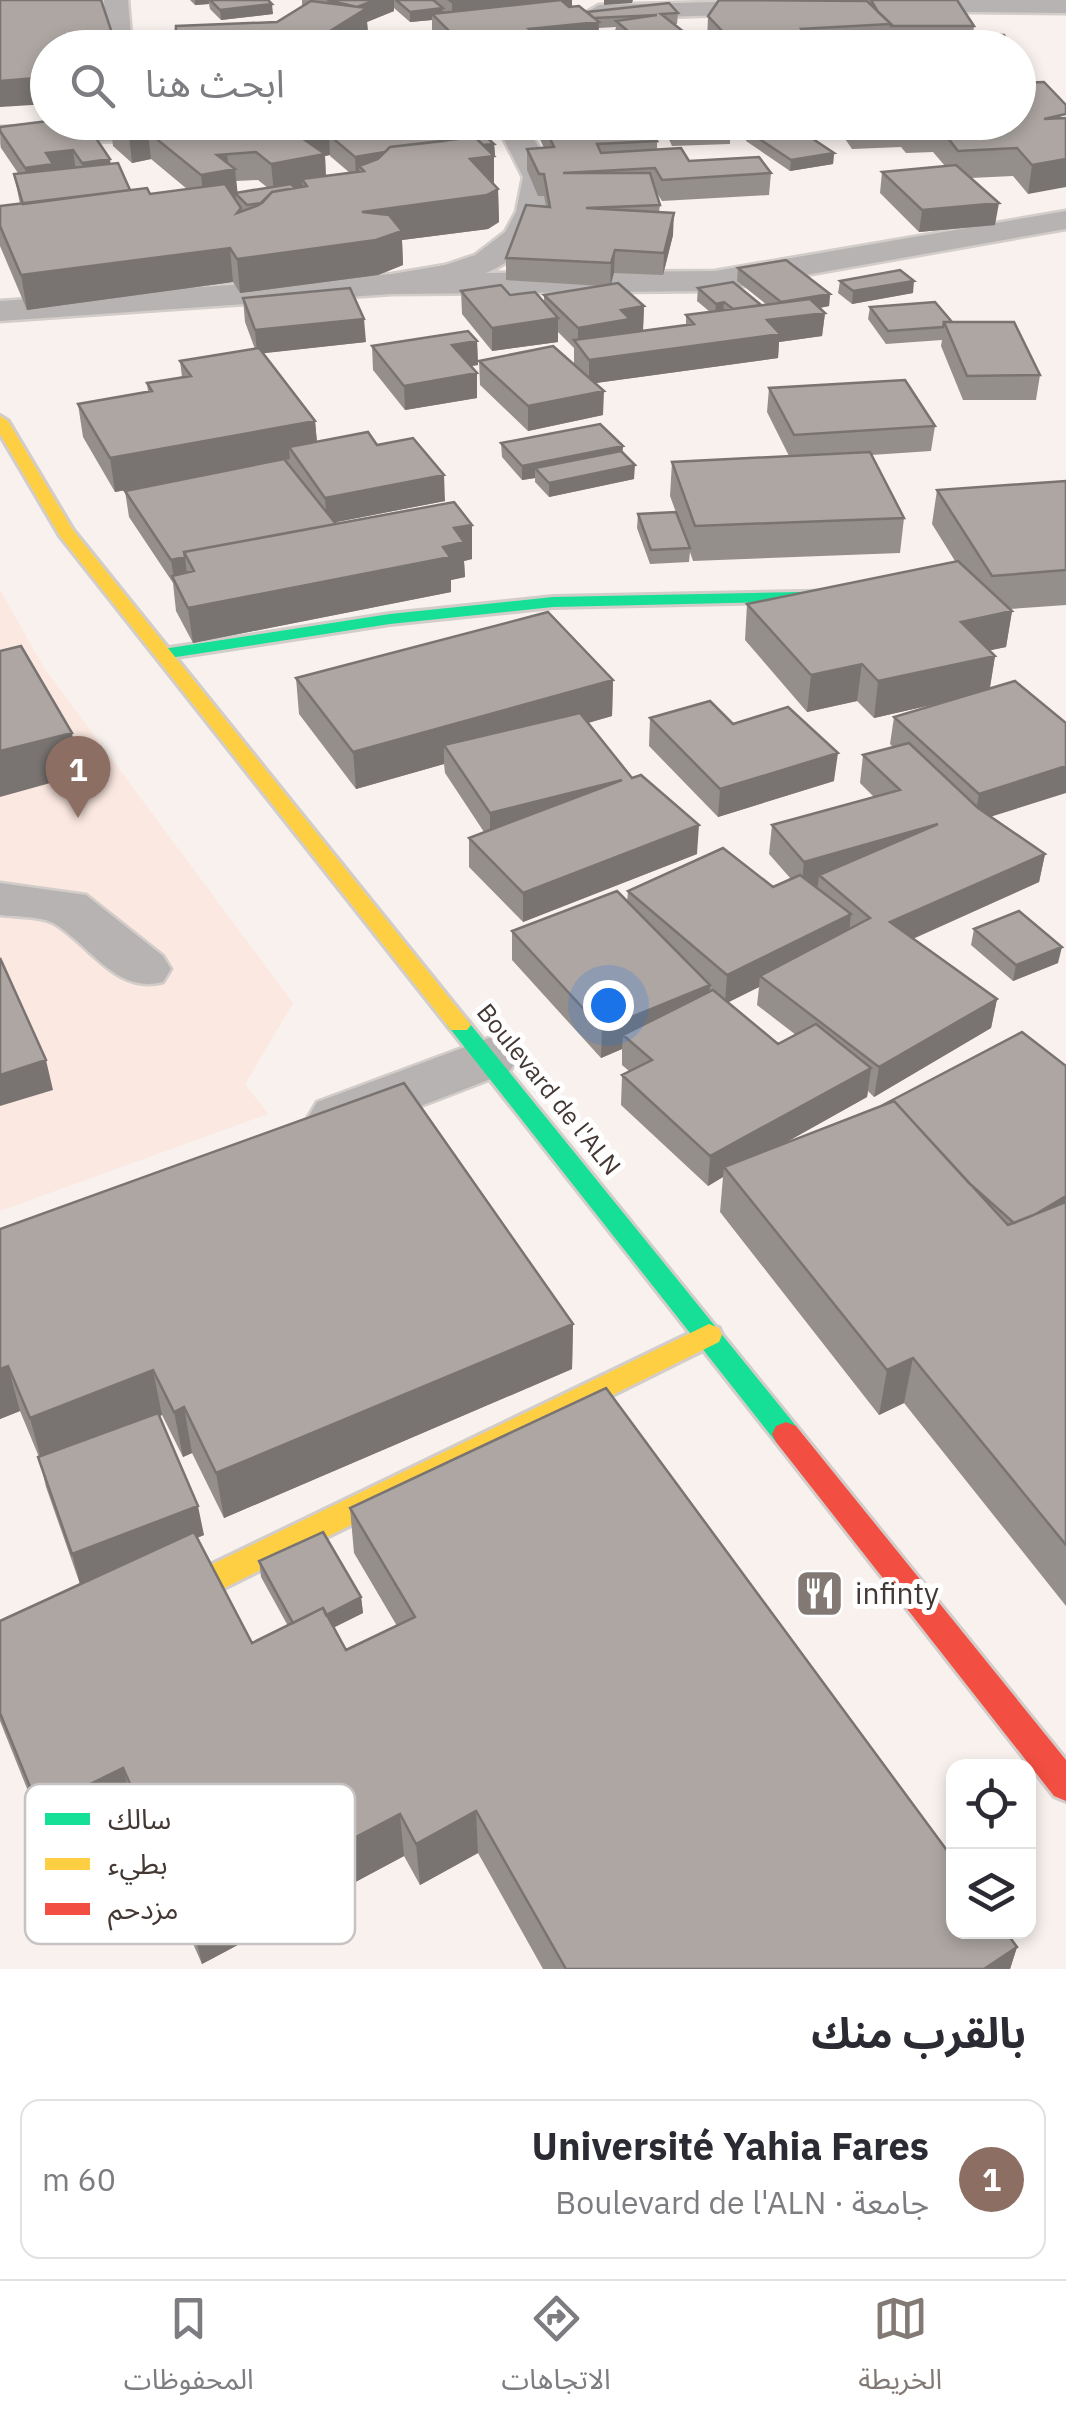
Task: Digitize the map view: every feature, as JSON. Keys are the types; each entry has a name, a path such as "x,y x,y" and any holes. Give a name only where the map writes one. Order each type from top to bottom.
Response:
{"main road":[{"name":"Boulevard de l'ALN","path":"0,421 66,532 1066,1785"},
{"path":"163,654 390,619 554,602 851,596"},
{"path":"124,1622 709,1335"}],"street":[{"path":"116,0 118,30"},
{"path":"861,4 1066,6"},
{"path":"581,9 822,5"},
{"path":"3,136 30,118"},
{"path":"3,136 30,135"},
{"path":"392,284 454,274 496,258 528,222 538,177 518,140"},
{"path":"0,311 392,284 715,281 1066,220"},
{"path":"0,899 67,907 144,969"},
{"path":"290,1136 489,1058"}],"shaded area":[{"path":"0,590 44,668 293,1003 245,1084 268,1114 0,1211"}],"building":[{"path":"0,0 101,0 111,30 30,30 30,78 0,81"},
{"path":"210,0 268,0 272,4 220,10"},
{"path":"327,0 375,0 357,7"},
{"path":"396,0 433,0 443,8 410,12"},
{"path":"561,0 569,7 579,6 599,22 530,30 448,30 432,14"},
{"path":"719,0 867,1 891,24 721,30 708,16"},
{"path":"871,0 957,0 974,26 891,26"},
{"path":"311,1 367,8 332,30 176,30 176,26 277,22"},
{"path":"669,3 678,13 661,14 681,30 627,30 616,21 657,15 594,18 587,12"},
{"path":"1036,82 1044,82 1066,105 1066,114 1044,119 1066,118 1066,159 1032,165 1017,148 958,151 949,140 1036,140"},
{"path":"30,123 30,140 97,140 110,159 82,163 73,150 46,153 53,164 25,168 0,127"},
{"path":"158,140 305,140 325,154 271,164 256,152 217,155 235,169 201,175"},
{"path":"335,140 443,141 390,147 385,152 355,157"},
{"path":"478,140 494,156 470,159 498,189 487,195 362,212 389,215 402,231 376,240 237,259 230,248 21,275 0,226 0,206 147,188 150,194 225,184 241,208 237,213 259,205 272,192 307,186 302,179 364,171 359,166 378,159 390,147"},
{"path":"551,140 656,140 597,144 601,153 681,148 689,161 759,157 771,173 662,180 655,168 563,173 650,173 660,205 586,208 674,213 664,253 615,250 611,263 506,258 526,205 550,207 544,174 539,174 527,149 554,147"},
{"path":"761,140 814,140 834,153 791,160"},
{"path":"118,163 130,190 23,204 14,174"},
{"path":"956,165 999,203 922,210 882,172"},
{"path":"291,184 295,188 272,192 262,203 247,205 235,193"},
{"path":"786,260 830,294 781,302 738,268"},
{"path":"900,270 914,281 853,291 840,281"},
{"path":"733,282 761,305 733,309 724,302 716,304 698,288"},
{"path":"618,283 644,306 621,310 630,319 578,328 544,295"},
{"path":"501,285 510,295 535,292 558,318 492,328 461,291"},
{"path":"350,288 364,319 255,330 243,298"},
{"path":"810,299 825,313 767,320 780,334 589,360 574,340 694,324 686,315"},
{"path":"935,302 952,322 944,322 943,327 888,331 870,307"},
{"path":"944,322 1014,322 1040,375 967,376"},
{"path":"468,331 477,341 452,345 477,373 404,386 372,346"},
{"path":"553,346 604,391 528,406 479,361"},
{"path":"259,348 315,421 110,458 78,404 152,391 147,383 191,376 180,361"},
{"path":"905,380 935,426 794,435 769,388"},
{"path":"600,424 623,446 522,466 501,443"},
{"path":"368,432 377,445 413,438 444,475 325,498 289,447"},
{"path":"621,451 635,465 549,483 535,468"},
{"path":"870,452 904,518 695,526 672,462"},
{"path":"284,459 336,524 184,552 185,557 171,560 125,491"},
{"path":"1066,481 1066,570 992,576 937,490"},
{"path":"454,502 472,525 454,528 464,542 443,547 450,557 188,608 172,576 194,571 184,552"},
{"path":"676,512 690,548 651,550 638,514"},
{"path":"958,561 1012,611 961,622 995,656 878,681 862,664 811,675 747,604"},
{"path":"548,612 613,680 353,752 296,678"},
{"path":"21,646 72,733 0,751 0,651"},
{"path":"1015,681 1066,723 1066,766 979,794 894,717"},
{"path":"710,701 733,724 788,707 838,753 720,789 650,718"},
{"path":"580,713 632,778 641,775 699,825 523,893 469,838 622,780 490,813 444,745"},
{"path":"909,743 978,808 1045,854 890,922 997,999 879,1067 760,976 870,918 819,875 938,824 804,862 772,825 900,790 863,755"},
{"path":"723,848 773,887 800,875 851,914 727,975 628,891"},
{"path":"617,891 710,985 602,1029 512,931"},
{"path":"1019,911 1062,947 1016,965 974,929"},
{"path":"0,958 46,1060 0,1075"},
{"path":"713,990 778,1044 816,1024 871,1068 710,1156 622,1075 652,1060 623,1035"},
{"path":"1022,1032 1066,1066 1066,1196 1014,1223 969,1183 894,1101 881,1106"},
{"path":"404,1083 573,1324 216,1473 184,1407 174,1412 153,1370 30,1418 8,1366 0,1369 0,1229"},
{"path":"894,1101 1008,1225 1066,1202 1066,1545 913,1358 887,1370 724,1167"},
{"path":"606,1388 946,1849 946,1939 1011,1939 1017,1947 984,1969 566,1969 476,1811 416,1844 400,1814 355,1838 355,1784 130,1784 123,1768 90,1784 29,1784 0,1713 0,1621 194,1532 252,1643 323,1608 346,1650 415,1617 350,1508"},
{"path":"158,1413 198,1506 72,1554 38,1457"},
{"path":"323,1532 361,1597 326,1615 323,1608 293,1623 259,1561"}],"traffic: fast":[{"path":"163,654 390,619 553,602 851,596"},
{"path":"459,1025 786,1434"}],"traffic: slow":[{"path":"0,421 66,532 459,1025"},
{"path":"151,1609 709,1335"}],"traffic: jam":[{"path":"786,1434 1066,1785"}],"place":[{"name":"Université Yahia Fares","path":"78,818"},
{"name":"infinty","path":"820,1594"}]}
